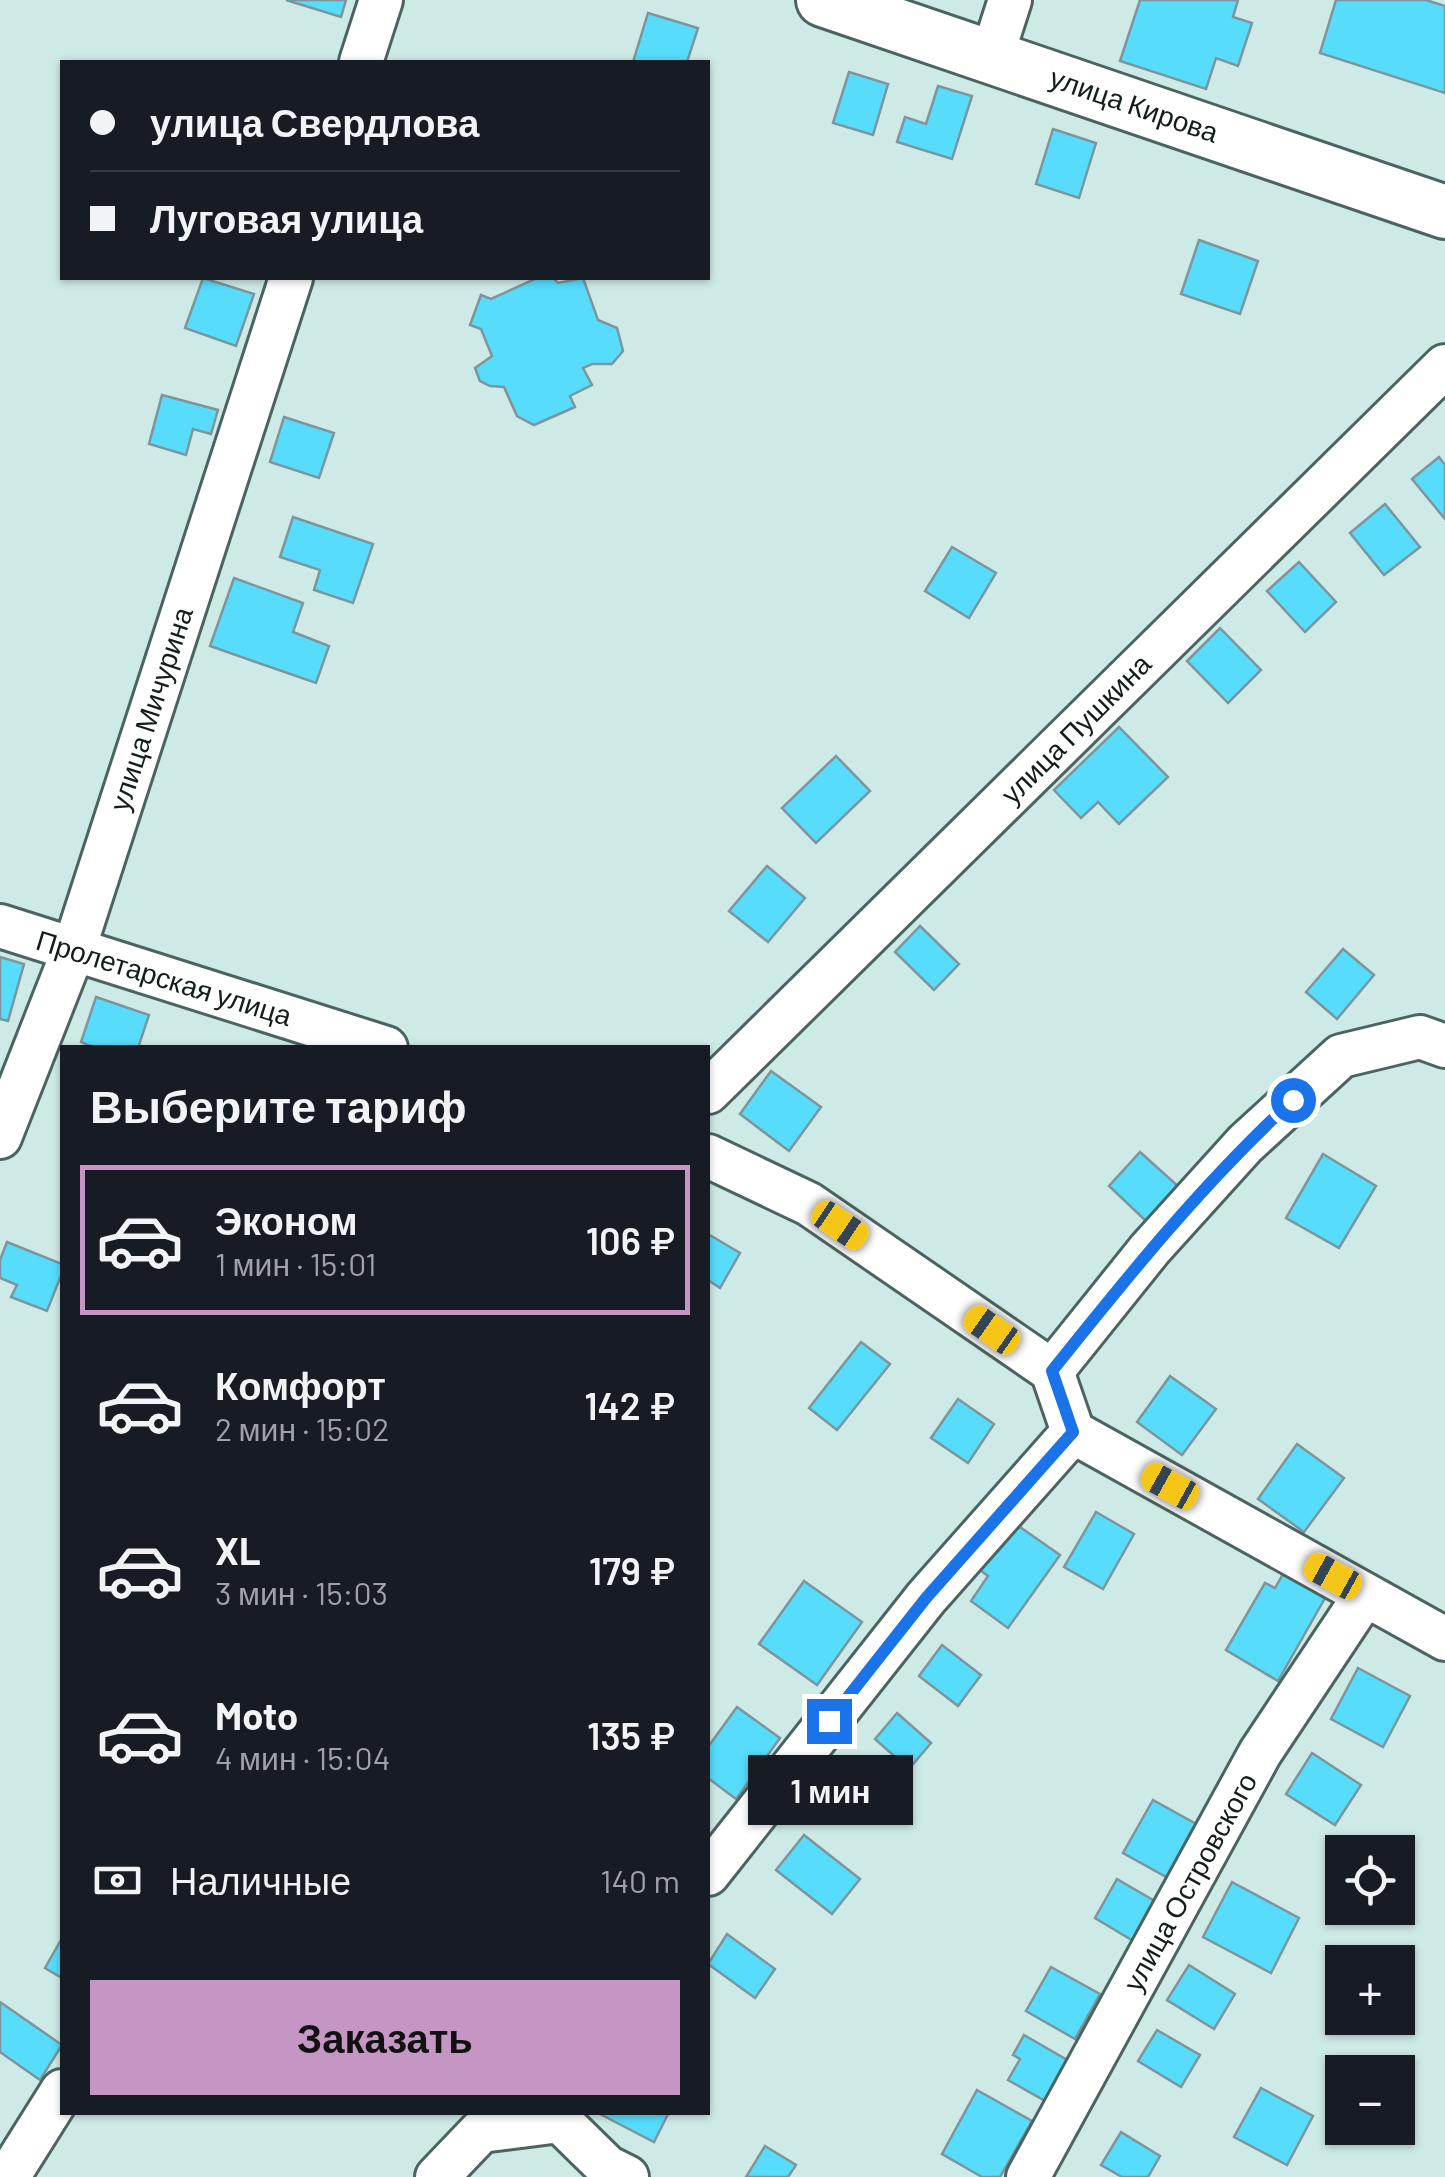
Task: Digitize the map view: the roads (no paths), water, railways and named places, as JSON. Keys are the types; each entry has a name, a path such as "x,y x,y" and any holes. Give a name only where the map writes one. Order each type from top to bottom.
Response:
{"street":[{"path":"362,60 381,0"},
{"name":"улица Кирова","path":"823,0 1445,212"},
{"path":"992,56 1010,0"},
{"name":"улица Мичурина","path":"0,1137 74,949 290,280"},
{"name":"улица Пушкина","path":"710,1090 1445,366"},
{"name":"Пролетарская улица","path":"0,926 377,1045"},
{"path":"1052,1371 1150,1249 1221,1170 1341,1056 1420,1037 1445,1046"},
{"path":"710,1157 809,1204 1052,1371 1073,1432 1445,1640"},
{"path":"710,1871 926,1598 1073,1432"},
{"name":"улица Островского","path":"1028,2177 1260,1753 1365,1594"},
{"path":"8,2177 60,2094"},
{"path":"438,2177 481,2131 560,2117 607,2166 627,2177"}]}
